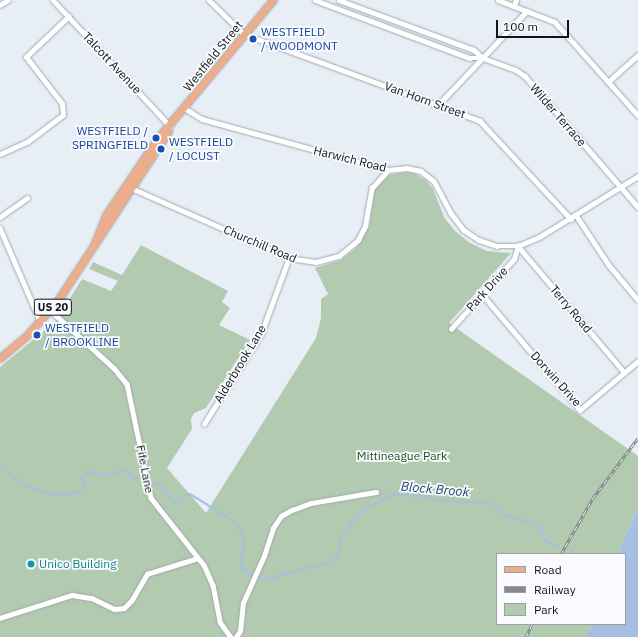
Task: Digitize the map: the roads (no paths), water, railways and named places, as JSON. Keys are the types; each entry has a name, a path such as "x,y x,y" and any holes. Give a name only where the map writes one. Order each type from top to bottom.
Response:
{"main road":[{"name":"Westfield Street","path":"0,358 50,310 94,245 106,215 129,187 170,126 273,0"}],"street":[{"path":"0,5 8,0"},
{"name":"Talcott Avenue","path":"53,0 170,126"},
{"path":"209,0 244,34"},
{"name":"Wilder Terrace","path":"315,0 469,58 483,58 516,70 525,76 638,207"},
{"name":"Wilder Terrace","path":"339,0 474,50 483,58"},
{"path":"498,0 555,22 638,115"},
{"path":"514,6 516,0"},
{"path":"357,16 360,8"},
{"path":"438,105 527,11"},
{"path":"0,154 27,142 64,112 62,104 26,57 69,16"},
{"path":"414,37 417,29"},
{"name":"Van Horn Street","path":"244,34 438,105 484,124 571,218"},
{"path":"608,82 638,55"},
{"name":"Harwich Road","path":"184,108 202,119 388,170 407,168 426,173 438,185 454,218 469,233 497,246 518,246 571,218 638,176"},
{"name":"Churchill Road","path":"129,187 289,258 316,262 333,259 346,252 363,231 372,188 388,170"},
{"path":"0,216 27,198"},
{"path":"576,215 609,265 638,300"},
{"path":"0,228 40,321"},
{"name":"Park Drive","path":"451,329 514,259 518,246"},
{"name":"Terry Road","path":"518,246 624,372"},
{"name":"Alderbrook Lane","path":"204,424 261,334 289,258"},
{"name":"Dorwin Drive","path":"482,294 580,410 638,361"},
{"name":"Fife Lane","path":"50,310 114,368 127,384 151,498 198,558 213,585 223,629 231,637"},
{"path":"236,637 240,631 243,603 264,556 273,528 281,516 311,503 376,492"},
{"path":"0,618 72,595 92,598 115,609 124,608 132,600 147,574 198,558"}],"water":[{"path":"638,509 638,637 585,637 592,625 626,625 626,553 617,553"}],"waterway":[{"name":"Block Brook","path":"0,466 28,487 57,496 77,493 86,487 81,479 87,471 105,476 124,470 136,479"},
{"name":"Block Brook","path":"154,482 163,487 174,503 190,494 234,521 244,537 242,568 253,575"},
{"name":"Block Brook","path":"259,578 263,580 326,563 338,557 341,538 362,510 392,495 427,496 440,501 490,503 506,515 538,524 546,541 558,546"},
{"name":"Block Brook","path":"571,550 576,553"}],"railway":[{"path":"562,553 593,498 638,438"},
{"path":"526,637 532,625"}],"place":[{"name":"WESTFIELD / WOODMONT","path":"253,39"},
{"name":"WESTFIELD / SPRINGFIELD","path":"156,138"},
{"name":"WESTFIELD / LOCUST","path":"161,149"},
{"name":"WESTFIELD / BROOKLINE","path":"37,335"},
{"name":"Unico Building","path":"31,564"}],"park label":[{"name":"Mittineague Park","path":"402,456"}]}
